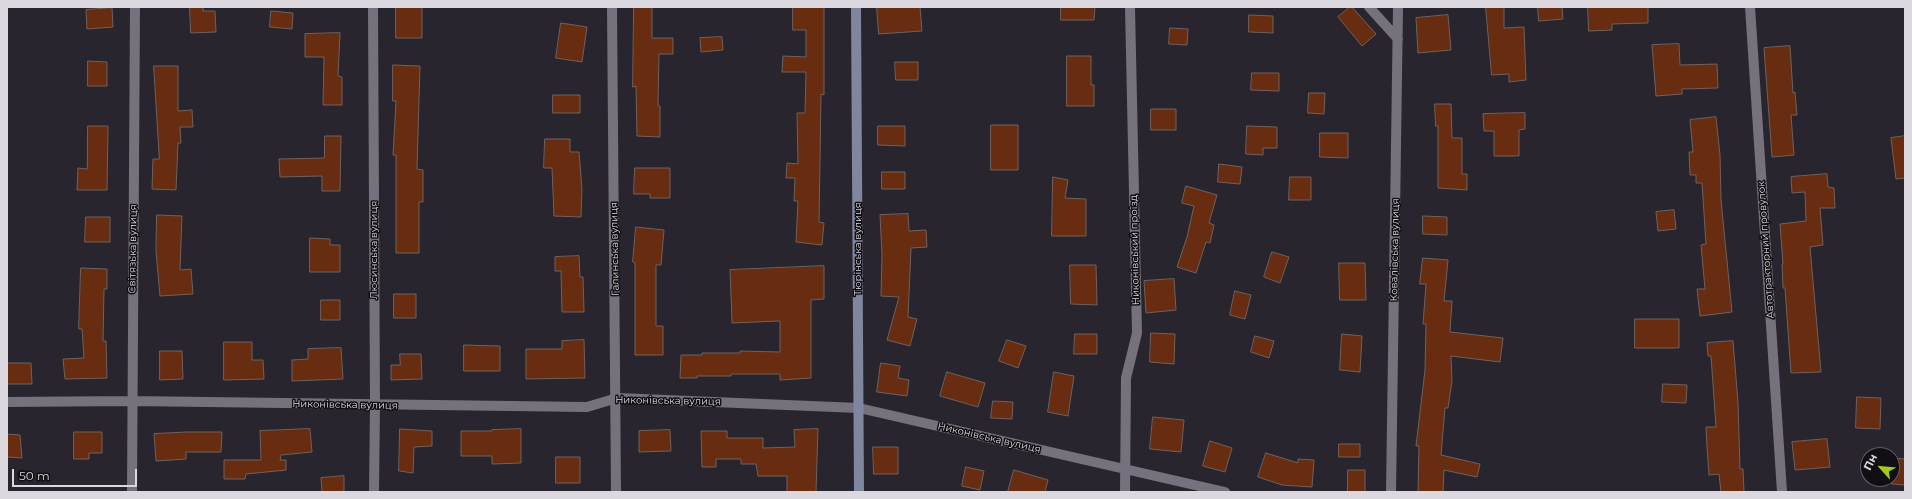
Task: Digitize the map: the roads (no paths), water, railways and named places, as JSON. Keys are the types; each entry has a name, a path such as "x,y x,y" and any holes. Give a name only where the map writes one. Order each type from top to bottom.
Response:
{"main road":[{"name":"Тюрінська вулиця","path":"856,7 859,492"}],"street":[{"name":"Світязька вулиця","path":"132,492 131,401 135,7"},
{"name":"Люсинська вулиця","path":"373,7 374,492"},
{"name":"Галинська вулиця","path":"612,7 616,492"},
{"name":"Никонівський проїзд","path":"1124,492 1126,378 1137,333 1130,7"},
{"path":"1369,7 1398,39"},
{"name":"Ковалівська вулиця","path":"1391,492 1398,7"},
{"name":"Автотракторний провулок","path":"1750,7 1782,492"},
{"name":"Никонівська вулиця","path":"7,402 131,401 375,406 587,407 616,398 859,408 1225,492"}]}
